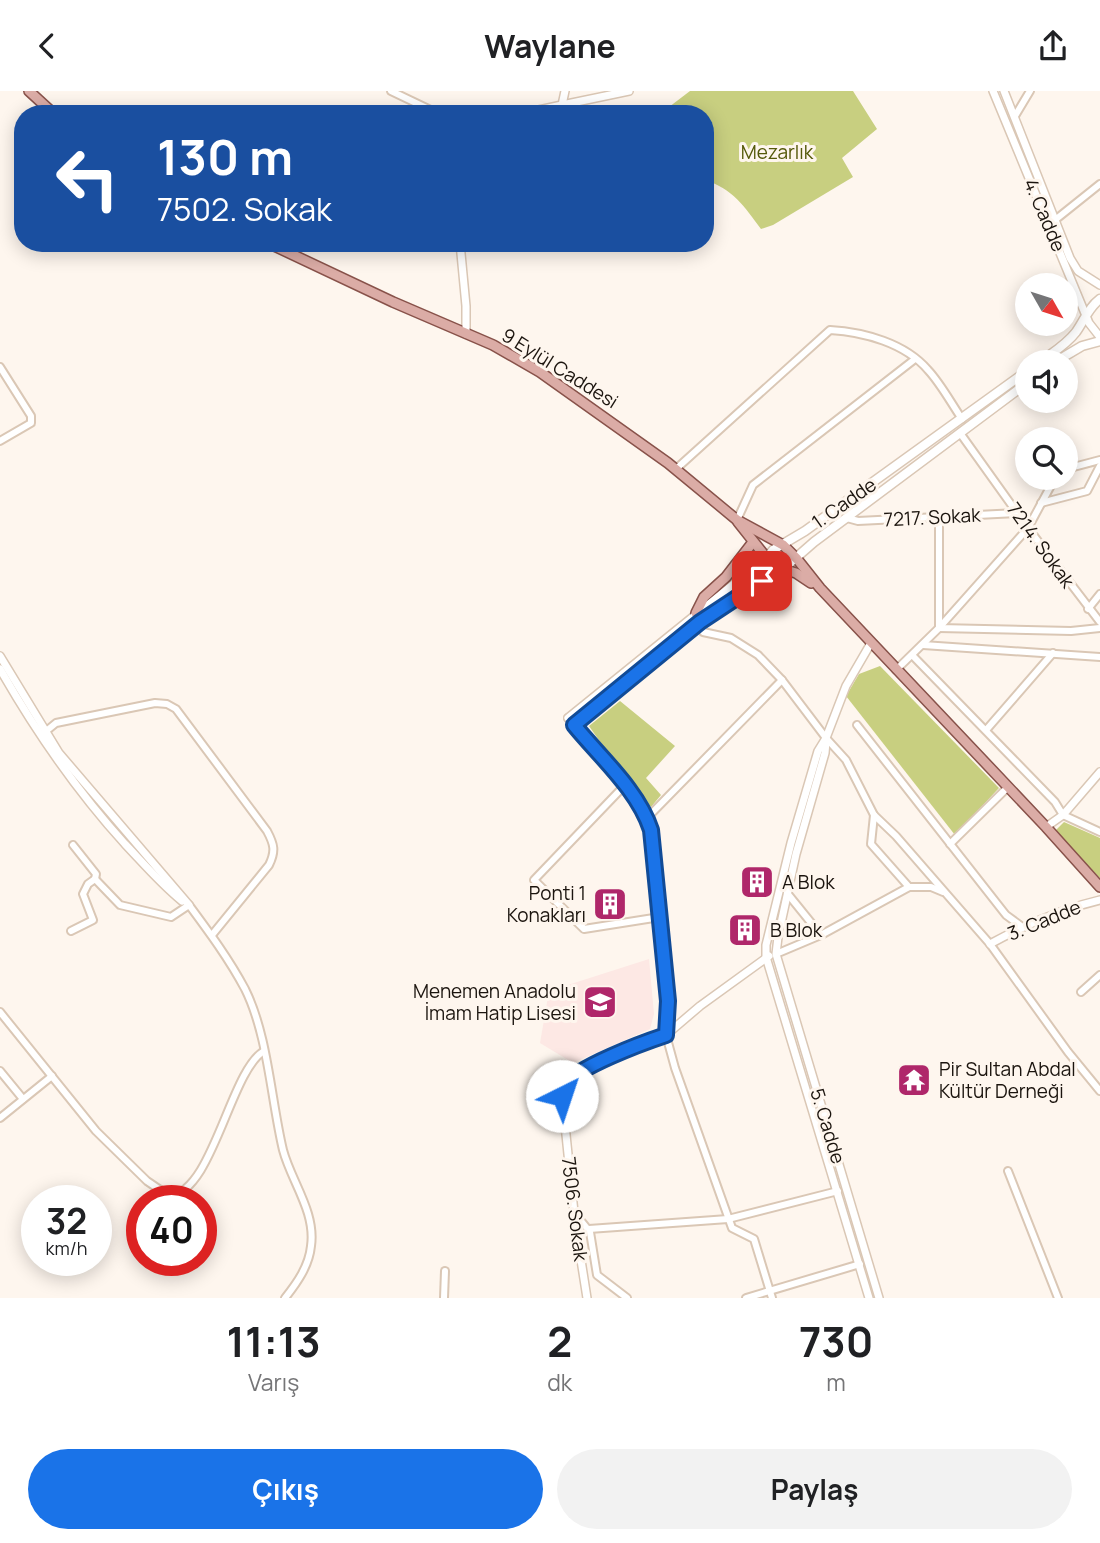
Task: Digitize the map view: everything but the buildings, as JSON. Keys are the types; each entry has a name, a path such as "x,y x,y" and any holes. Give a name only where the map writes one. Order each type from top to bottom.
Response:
{"main road":[{"path":"29,91 40,95"},
{"name":"9 Eylül Caddesi","path":"288,252 493,345 552,380 676,469 737,520 782,545 1100,887"},
{"path":"1056,350 1066,343 1100,299"},
{"path":"1075,350 1100,339"},
{"name":"1. Cadde","path":"767,557 1015,380"},
{"name":"1. Cadde","path":"782,570 814,542 1015,392"},
{"name":"9 Eylül Caddesi","path":"737,520 773,566 796,573 820,588"},
{"path":"698,617 704,597 726,577 753,542"}],"street":[{"path":"391,91 420,105"},
{"path":"565,91 562,105 629,91"},
{"name":"4. Cadde","path":"993,91 1091,327 1100,339"},
{"name":"4. Cadde","path":"1004,91 1070,258 1078,271 1100,285"},
{"path":"1015,116 1030,91"},
{"path":"1055,220 1100,184"},
{"path":"461,252 466,334"},
{"path":"676,469 830,330 879,337 915,359 928,369 962,419"},
{"path":"737,520 753,485 915,359"},
{"path":"0,367 31,416 31,423 0,441"},
{"name":"7214. Sokak","path":"960,433 1100,622"},
{"path":"1078,466 1100,460"},
{"path":"1041,503 1087,491 1100,466"},
{"path":"896,670 939,628 1028,528 1048,490"},
{"name":"7217. Sokak","path":"847,518 858,521 1017,513"},
{"path":"939,518 939,628"},
{"name":"1. Cadde","path":"574,725 767,557"},
{"name":"1. Cadde","path":"568,718 698,617 782,570"},
{"path":"1088,609 1100,594"},
{"path":"698,617 703,632 731,638 758,655 782,680 846,760 874,815 896,836 989,944 1100,1091"},
{"path":"939,628 1071,631 1100,628"},
{"path":"869,1298 766,957 766,945 791,843 818,751 826,738 846,686 871,643"},
{"path":"923,645 1100,657"},
{"path":"987,729 1053,653"},
{"path":"912,655 987,729 1055,802 1063,815 1100,832"},
{"path":"0,656 59,753 189,905 212,935 246,991 264,1051 284,1152 303,1200 312,1236 307,1262 285,1298"},
{"path":"0,669 53,756 94,810 165,888 189,905"},
{"path":"647,818 782,680"},
{"path":"46,732 56,723 155,703 167,704 176,709 274,844 274,854 269,865 212,935"},
{"path":"568,718 625,785 647,818 651,830 668,1001 666,1035 728,1219 732,1228 754,1239 771,1294"},
{"path":"857,725 1006,915 1021,926"},
{"path":"776,954 787,893 825,753 826,738"},
{"path":"1046,827 1063,815 1100,772"},
{"path":"625,785 534,880 584,929 660,917"},
{"path":"950,844 1007,787"},
{"path":"874,815 871,844 909,887"},
{"path":"73,845 96,874 95,879 120,905 149,914 171,917 189,905"},
{"path":"71,931 93,920 83,894 88,884 95,879"},
{"path":"666,1035 766,957 821,935 909,887 931,887 944,893"},
{"path":"787,893 821,935"},
{"name":"3. Cadde","path":"989,944 1021,926 1078,905 1100,900"},
{"name":"5. Cadde","path":"776,954 879,1298"},
{"path":"1081,992 1100,975"},
{"path":"0,1011 96,1131 123,1159 159,1191 169,1196 174,1196 188,1186 206,1160 250,1064 264,1051"},
{"name":"7506. Sokak","path":"587,1298 575,1222 563,1086 567,1080 641,1044 666,1035"},
{"path":"0,1071 23,1099"},
{"path":"0,1118 52,1076"},
{"path":"1008,1171 1058,1298"},
{"path":"589,1229 728,1219 838,1191"},
{"path":"575,1222 582,1223 589,1229 597,1275 626,1298"},
{"path":"746,1298 771,1294 860,1264"},
{"path":"444,1271 444,1298"}],"shaded area":[{"name":"Menemen Anadolu İmam Hatip Lisesi","path":"649,959 654,1014 650,1029 573,1063 540,1043 549,991"}],"green space":[{"name":"Mezarlık","path":"690,91 853,91 877,129 842,158 853,177 773,225 761,229 731,193 714,184 714,105 672,105"},
{"path":"880,666 999,788 955,835 846,696 859,674"},
{"path":"620,701 675,746 646,778 661,795 651,807 620,770 589,726"},
{"path":"1064,822 1100,838 1100,878 1055,831"}],"place":[{"name":"A Blok","path":"757,882"},
{"name":"Ponti 1 Konakları","path":"610,904"},
{"name":"B Blok","path":"745,930"},
{"name":"Menemen Anadolu İmam Hatip Lisesi","path":"600,1002"},
{"name":"Pir Sultan Abdal Kültür Derneği","path":"914,1080"}],"route":[{"path":"562,1096 567,1080 641,1044 666,1035 668,1001 651,830 647,818 625,785 574,725 700,622 762,581"}]}
